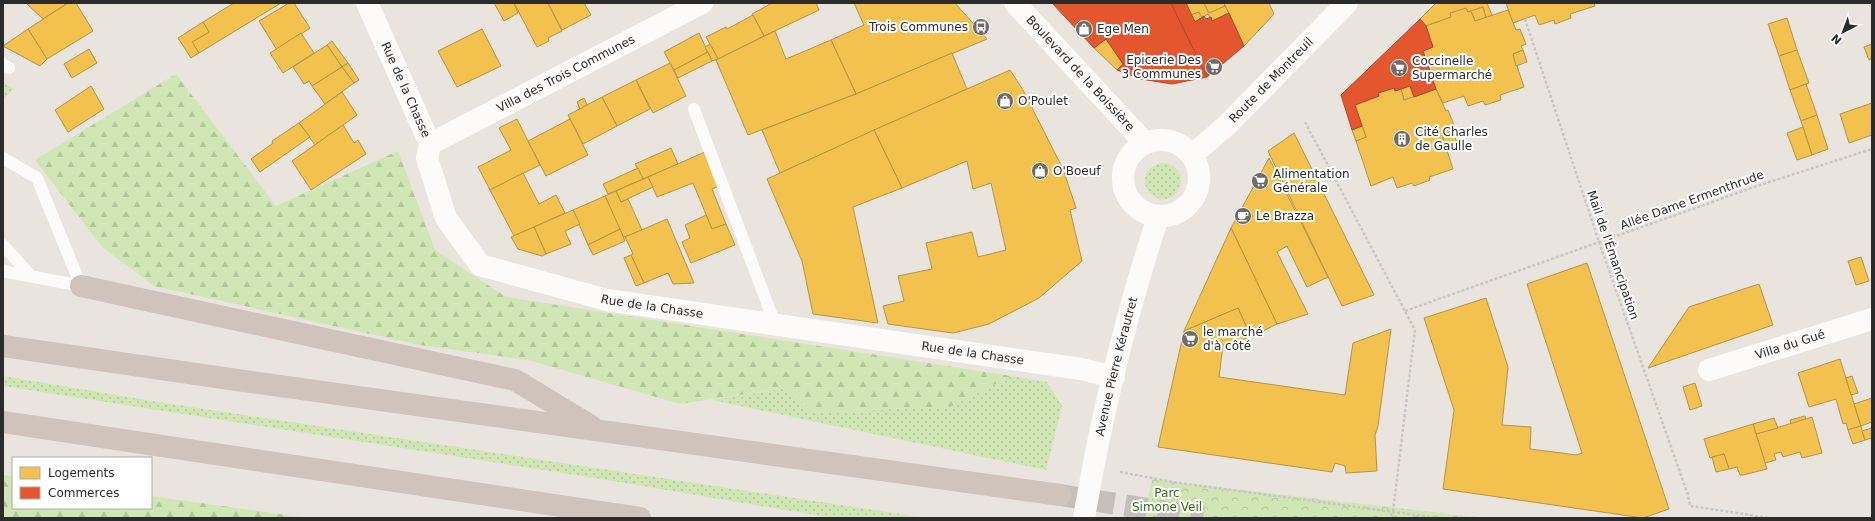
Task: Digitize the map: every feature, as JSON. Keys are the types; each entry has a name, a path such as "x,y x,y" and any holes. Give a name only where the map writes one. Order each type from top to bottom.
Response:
{"highway":[{"path":"81,286 515,380 598,431"},
{"path":"3,346 1060,495"},
{"path":"3,422 640,518"}],"street":[{"name":"Rue de la Chasse","path":"367,3 430,144 427,158 446,218 480,265 607,300 1081,369 1114,376"},
{"name":"Villa des Trois Communes","path":"430,144 702,3"},
{"name":"Boulevard de la Boissière","path":"1015,3 1145,143"},
{"name":"Route de Montreuil","path":"1192,155 1226,126 1347,3"},
{"path":"1157,140 1171,141 1183,146 1192,155 1200,171 1199,189 1190,204 1175,214 1158,217 1141,211 1129,199 1123,183 1125,166 1134,151 1145,143 1157,140"},
{"name":"Avenue Pierre Kérautret","path":"1084,518 1092,467 1104,414 1138,279 1158,217"},
{"name":"Villa du Gué","path":"1709,370 1872,319"}],"lane":[{"path":"694,109 775,324"},
{"path":"3,158 37,178 81,286"},
{"path":"3,245 30,275"},
{"path":"3,271 81,286"}],"path":[{"name":"Mail de l'Émancipation","path":"1525,19 1599,242 1688,495 1690,506 1769,518"},
{"path":"1305,122 1416,330 1393,511 1390,518"},
{"name":"Allée Dame Ermenthrude","path":"1405,311 1760,185 1872,149"},
{"path":"1092,467 1173,482 1438,518"},
{"path":"1173,482 1174,518"}],"green space":[{"path":"176,74 276,206 398,151 435,250 506,297 1011,376 952,406 813,413 787,388 680,404 528,360 420,345 154,286 102,247 35,160"},
{"path":"3,82 14,89 3,99"},
{"path":"1163,163 1176,168 1181,181 1176,194 1163,199 1150,194 1145,181 1150,168"},
{"path":"3,376 158,402 927,518 833,518 595,478 3,386"},
{"path":"1011,376 1047,382 1062,406 1046,470 712,400 787,388 813,413 951,406"},
{"path":"3,475 12,476 12,509 152,509 152,496 308,518 3,518"},
{"name":"Parc Simone Veil","path":"1152,479 1173,482 1485,518 1144,518"}],"building: Logements":[{"path":"26,3 68,3 43,19"},
{"path":"68,3 76,3 93,31 47,59 28,29"},
{"path":"234,3 281,3 199,53 192,42 209,32 203,22"},
{"path":"289,3 294,3 310,28 277,50 259,21"},
{"path":"494,3 514,3 518,13 504,21"},
{"path":"514,3 548,3 562,31 548,38 549,41 537,47"},
{"path":"548,3 584,3 591,15 562,30"},
{"path":"772,3 816,3 819,10 764,36 752,14"},
{"path":"854,3 955,3 987,39 856,94 831,40 864,25"},
{"path":"1186,3 1204,3 1209,13 1225,6 1229,13 1212,21 1208,14 1201,18 1199,12 1191,15"},
{"path":"1204,3 1224,3 1225,6 1209,13"},
{"path":"1224,3 1269,3 1274,14 1244,46"},
{"path":"1436,3 1487,3 1492,15 1486,18 1483,7 1426,26 1420,19"},
{"path":"1506,3 1594,3 1595,6 1570,14 1571,18 1555,24 1554,20 1539,25 1535,15 1513,23"},
{"path":"1483,7 1486,18 1475,21 1471,11"},
{"name":"Cité Charles de Gaulle","path":"1466,8 1468,12 1471,11 1475,21 1508,10 1516,30 1520,29 1526,44 1521,46 1523,50 1513,54 1524,87 1500,95 1501,100 1485,105 1483,101 1468,106 1464,96 1443,103 1436,89 1423,51 1433,47 1426,26 1451,17 1450,13"},
{"path":"1199,12 1202,18 1195,22 1191,15"},
{"path":"753,15 764,36 718,59 706,37 726,27 727,29"},
{"path":"1787,18 1797,50 1779,56 1768,24"},
{"path":"203,22 209,32 192,42 199,53 191,58 178,38"},
{"path":"28,29 47,59 40,66 3,46"},
{"path":"482,29 501,66 457,87 438,51"},
{"path":"775,31 786,59 831,40 856,94 748,135 716,60"},
{"path":"301,33 314,53 283,73 270,53"},
{"path":"699,33 708,52 674,70 664,52"},
{"path":"1106,39 1123,64 1117,70 1094,48"},
{"path":"332,41 348,63 342,67 327,45"},
{"path":"710,44 718,59 712,61 705,47"},
{"path":"1872,44 1872,58 1869,60 1864,47"},
{"path":"327,45 342,67 312,86 309,81 304,84 293,67"},
{"path":"89,49 97,63 72,78 64,64"},
{"path":"1523,50 1527,62 1516,66 1513,54"},
{"path":"1797,50 1809,83 1790,90 1779,56"},
{"path":"708,52 712,61 678,78 674,70"},
{"path":"952,53 967,89 780,173 762,130 856,94"},
{"path":"348,63 359,80 354,83 342,67"},
{"path":"670,63 686,96 653,113 636,80"},
{"path":"342,67 354,83 325,104 312,86"},
{"path":"1010,70 1023,90 1063,169 1076,208 1070,210 1082,261 1039,298 989,324 953,333 888,324 883,306 904,301 898,276 932,269 926,243 972,232 978,257 1006,250 991,183 973,189 967,161 902,188 874,130"},
{"path":"636,80 650,109 617,126 602,97"},
{"path":"1806,84 1817,115 1801,121 1790,90"},
{"path":"91,86 104,109 68,132 55,110"},
{"path":"1410,86 1414,97 1404,100 1401,89"},
{"name":"Cité Charles de Gaulle","path":"1394,88 1395,91 1401,89 1404,100 1436,89 1446,111 1448,110 1454,125 1451,126 1453,131 1442,135 1453,169 1429,177 1430,180 1414,186 1412,183 1397,188 1393,177 1371,186 1356,141 1366,137 1355,105 1379,96 1378,93"},
{"path":"342,92 357,115 315,145 299,123"},
{"path":"602,97 617,126 583,144 568,115"},
{"path":"584,98 587,105 580,109 577,102"},
{"path":"1872,103 1872,135 1849,143 1840,114"},
{"path":"1817,115 1828,149 1812,155 1801,121"},
{"path":"517,119 540,165 490,190 478,167 511,150 499,128"},
{"path":"570,119 588,155 546,176 528,141"},
{"path":"299,123 310,137 260,172 251,159 273,143 272,141"},
{"path":"343,125 354,143 358,140 366,154 311,190 292,161"},
{"path":"1362,126 1366,137 1356,141 1352,130"},
{"path":"1803,127 1812,155 1797,160 1787,133"},
{"path":"874,130 902,188 853,207 878,323 813,314 802,261 767,179"},
{"path":"1453,131 1457,143 1446,147 1442,135"},
{"path":"1294,133 1374,295 1342,306 1268,151"},
{"path":"671,148 678,164 643,179 635,164"},
{"path":"705,152 719,186 712,189 726,224 712,229 693,183 657,197 648,177"},
{"path":"1269,158 1328,277 1307,287 1287,246 1277,252 1308,314 1277,324 1231,228"},
{"path":"638,168 643,179 608,194 603,184"},
{"path":"523,173 539,204 556,195 565,213 514,236 490,190"},
{"path":"648,177 653,187 621,202 616,191"},
{"path":"616,191 621,202 628,199 642,230 625,237 622,235 605,196"},
{"path":"605,196 620,229 588,245 573,210"},
{"path":"573,210 580,224 565,231 571,244 546,254 534,227"},
{"path":"706,215 712,229 726,224 735,245 691,263 682,242 690,238 685,225"},
{"path":"667,219 694,283 673,284 668,273 644,283 631,255 633,254 625,237"},
{"path":"534,227 546,254 542,256 518,249 511,237"},
{"path":"1231,228 1277,324 1251,337 1238,308 1184,331"},
{"path":"620,229 625,241 593,255 588,245"},
{"path":"631,255 644,283 636,286 624,258"},
{"path":"1861,257 1869,281 1856,285 1848,261"},
{"path":"1587,263 1669,509 1643,518 1443,489 1454,410 1424,318 1486,298 1508,367 1502,425 1531,427 1530,449 1577,455 1582,453 1527,284"},
{"path":"1759,284 1773,325 1648,368 1689,307"},
{"path":"1238,308 1251,337 1223,345 1219,377 1345,395 1353,343 1391,329 1378,426 1375,435 1377,471 1346,473 1345,466 1335,463 1332,472 1158,447 1184,331"},
{"path":"1840,359 1861,426 1848,430 1846,423 1843,424 1836,399 1809,407 1798,373"},
{"path":"1852,376 1858,393 1851,395 1846,378"},
{"path":"1695,383 1702,406 1690,410 1683,387"},
{"path":"1872,398 1872,422 1861,426 1854,404"},
{"path":"1805,416 1806,419 1791,424 1790,420"},
{"path":"1812,417 1822,453 1802,458 1800,452 1783,457 1781,452 1774,454 1776,460 1765,463 1756,434"},
{"path":"1774,418 1778,428 1756,434 1753,424"},
{"path":"1753,424 1767,469 1740,475 1737,467 1729,469 1724,454 1710,458 1704,439"},
{"path":"1861,426 1865,440 1853,444 1848,430"},
{"path":"1872,428 1872,438 1865,440 1862,431"},
{"path":"1724,454 1729,469 1716,472 1712,457"}],"building: Commerces":[{"path":"1052,3 1171,3 1207,77 1172,84 1141,79 1117,70 1123,64 1106,39 1094,48"},
{"path":"1171,3 1186,3 1195,22 1204,16 1206,19 1211,17 1212,21 1229,13 1244,46 1207,77"},
{"name":"Coccinelle Supermarché","path":"1420,19 1426,26 1433,47 1423,51 1436,89 1414,97 1410,86 1395,91 1394,88 1378,93 1379,96 1355,105 1362,126 1352,130 1341,95"}],"tunnel":[{"path":"1060,495 1203,518"}],"place":[{"name":"Trois Communes","path":"981,27"},
{"name":"Ege Men","path":"1084,29"},
{"name":"Epicerie Des 3 Communes","path":"1214,67"},
{"name":"Coccinelle Supermarché","path":"1399,68"},
{"name":"O'Poulet","path":"1005,101"},
{"name":"Cité Charles de Gaulle","path":"1402,139"},
{"name":"O'Boeuf","path":"1040,171"},
{"name":"Alimentation Générale","path":"1260,181"},
{"name":"Le Brazza","path":"1243,216"},
{"name":"le marché d'à côté","path":"1190,339"}]}
